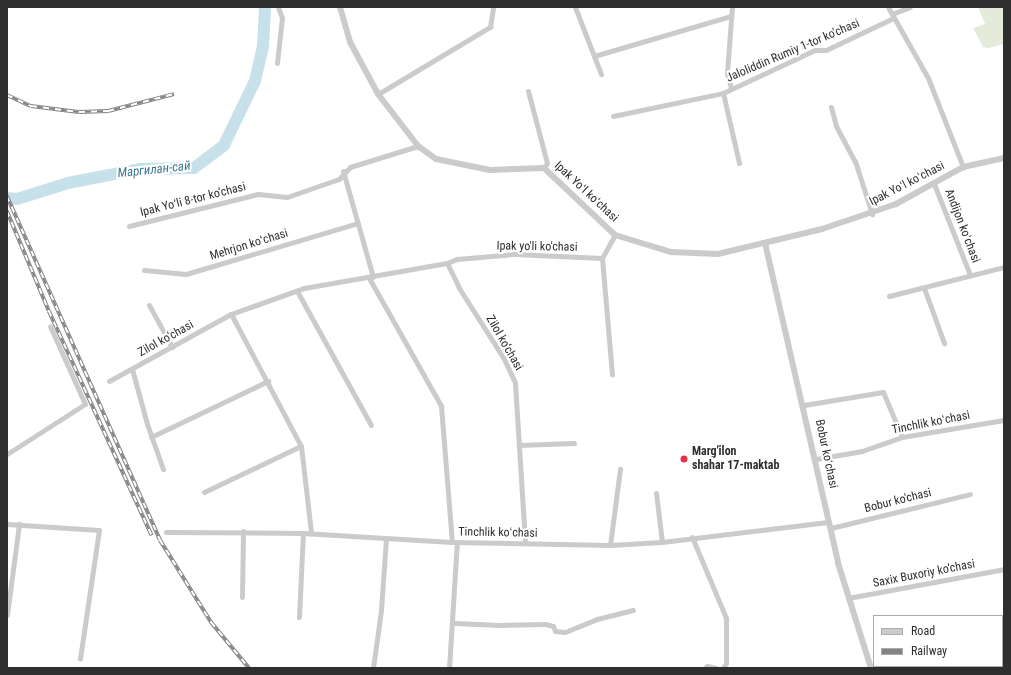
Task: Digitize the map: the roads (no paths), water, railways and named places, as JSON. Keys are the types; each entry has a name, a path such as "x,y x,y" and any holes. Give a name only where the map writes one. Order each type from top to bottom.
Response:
{"street":[{"path":"277,63 282,18 278,7"},
{"name":"Ipak Yoʻl koʻchasi","path":"340,7 350,42 378,94 418,146 436,159 490,170 544,168 615,235 671,252 695,255 718,254 872,214 934,184 963,167 1004,158"},
{"path":"378,94 490,27 493,7"},
{"path":"575,7 601,74"},
{"path":"731,88 727,73 732,7"},
{"path":"888,7 928,78 963,167"},
{"name":"Jaloliddin Rumiy 1-tor koʼchasi","path":"613,116 723,93 815,50 826,50 910,7"},
{"path":"594,56 731,16"},
{"path":"528,91 547,163 544,168"},
{"name":"Jaloliddin Rumiy 1-tor koʼchasi","path":"723,93 739,163"},
{"path":"831,107 836,126 855,161 872,214"},
{"name":"Ipak Yoʻli 8-tor koʼchasi","path":"129,226 174,216 238,197 258,194 287,197 339,179 344,171 350,167 418,146"},
{"path":"344,171 371,277 441,406 455,542 454,623 449,668"},
{"name":"Andijon koʻchasi","path":"934,184 970,275"},
{"name":"Mehrjon koʻchasi","path":"144,270 159,273 186,274 358,223"},
{"path":"612,375 602,258 615,235"},
{"name":"Bobur koʻchasi","path":"765,243 848,598 871,668"},
{"name":"Ipak yo'li ko'chasi","path":"447,263 457,259 514,254 602,258"},
{"name":"Zilol ko‘chasi","path":"109,381 231,314 296,291 447,263 459,288 504,359 515,383 525,543"},
{"name":"Andijon koʻchasi","path":"889,296 1004,267"},
{"path":"924,288 944,343"},
{"path":"296,291 371,425"},
{"path":"149,305 172,347"},
{"path":"231,314 302,446 311,533"},
{"path":"7,454 85,404 50,326"},
{"path":"132,369 151,437 163,469"},
{"path":"151,437 268,381"},
{"path":"804,405 883,392 902,437"},
{"name":"Tinchlik koʻchasi","path":"816,459 862,451 902,437 1004,420"},
{"path":"519,445 574,443"},
{"path":"204,492 302,446"},
{"path":"610,545 620,469"},
{"path":"656,493 662,542"},
{"name":"Bobur ko'chasi","path":"830,525 970,494"},
{"path":"7,524 99,530 80,659"},
{"path":"7,615 19,524"},
{"name":"Tinchlik koʻchasi","path":"166,532 243,531 311,533 455,542 610,545 662,542 692,537 830,525"},
{"path":"242,597 243,531"},
{"path":"299,617 304,533"},
{"path":"692,537 726,618 726,663 723,668"},
{"path":"373,668 381,610 386,538"},
{"name":"Saxix Buxoriy ko‘chasi","path":"848,598 1004,569"},
{"path":"454,623 500,626 545,624 553,626 555,631 564,632 597,619 633,610"},
{"path":"705,668 706,666 716,668"}],"waterway":[{"name":"Маргилан-сай","path":"7,198 17,199 68,183 140,169 194,168 224,145 255,81 263,46 265,7"}],"railway":[{"path":"7,95 31,106 79,112 108,111 174,94"},
{"path":"7,196 160,540 211,622 249,668"},
{"path":"7,211 49,311 152,536"}],"place":[{"name":"Marg'ilon shahar 17-maktab","path":"684,459"}]}
